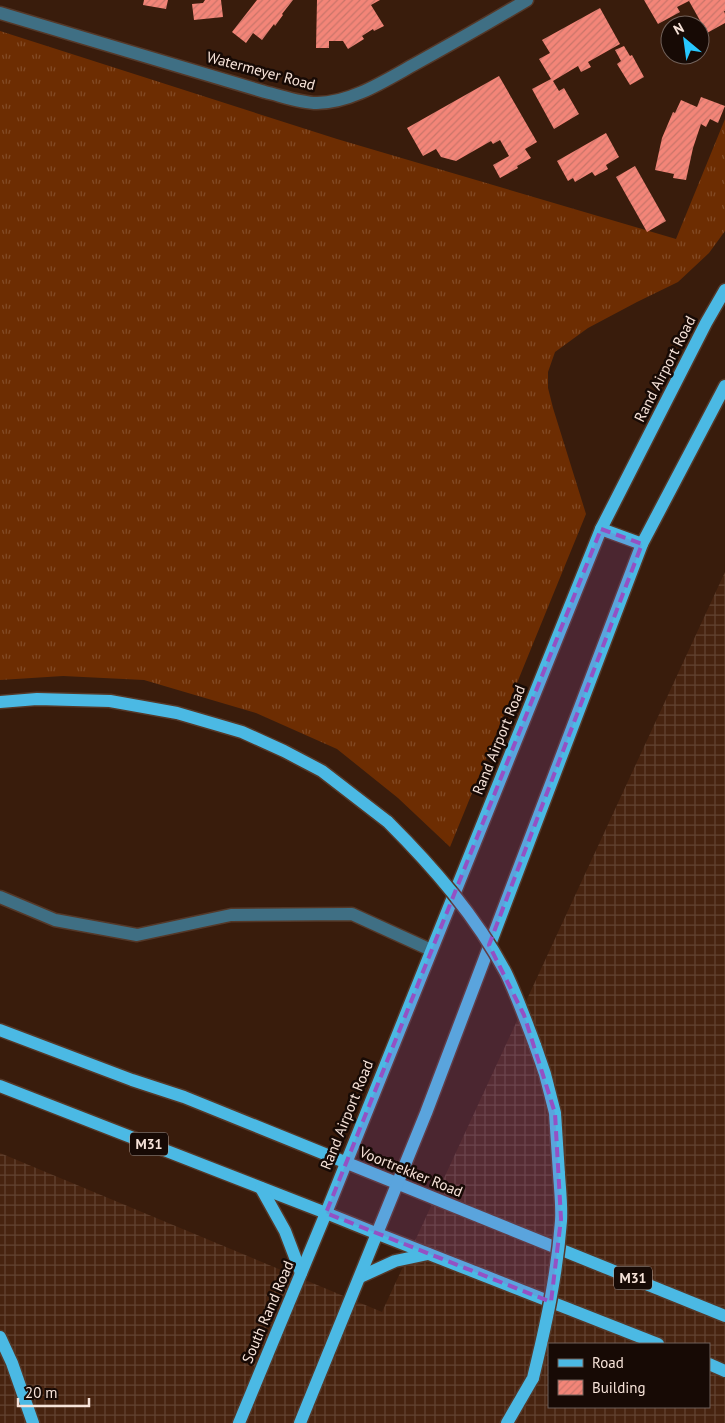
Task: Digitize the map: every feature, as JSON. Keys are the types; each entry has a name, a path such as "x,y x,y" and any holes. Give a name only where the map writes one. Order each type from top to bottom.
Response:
{"main road":[{"name":"Rand Airport Road","path":"326,1213 601,528 706,323 725,290"},
{"path":"300,1423 426,1113 642,544 725,386"},
{"path":"601,528 642,544"},
{"path":"0,702 37,699 110,701 177,713 242,732 284,751 322,771 388,822 421,856 472,918 506,974 524,1016 545,1074 555,1113 561,1219 556,1274 548,1319 532,1378 506,1423"},
{"name":"Voortrekker Road","path":"0,1030 132,1080 184,1097 725,1316"},
{"name":"M31","path":"0,1086 655,1343"},
{"path":"262,1188 285,1231 302,1273"},
{"name":"South Rand Road","path":"239,1423 326,1213"},
{"path":"360,1277 396,1261 428,1254"},
{"path":"0,1337 12,1363 33,1423"},
{"path":"710,1364 725,1370"}],"street":[{"name":"Watermeyer Road","path":"0,13 265,92 316,103 349,96 382,82 527,0"},
{"path":"0,898 56,920 137,935 231,915 352,914 431,950"}],"highlighted area":[{"path":"601,529 642,544 489,945 524,1015 555,1113 561,1219 551,1302 326,1213"}],"shaded area":[{"path":"725,572 725,1423 0,1423 0,1153 382,1312"}],"green space":[{"path":"0,31 337,139 676,239 725,119 725,231 709,253 678,282 588,328 555,352 548,372 548,388 586,514 450,847 398,798 337,749 256,713 144,680 63,676 0,680"}],"building":[{"path":"144,0 168,0 166,9 143,5"},
{"path":"205,0 221,0 223,17 194,20 192,4 203,3"},
{"path":"257,0 293,0 275,26 274,24 262,40 253,33 246,43 232,32"},
{"path":"317,0 380,0 371,5 384,26 374,31 373,29 362,36 364,39 348,49 343,41 329,41 329,48 316,48"},
{"path":"644,0 725,0 725,23 710,31 710,15 697,15 689,1 677,7 680,12 674,15 660,15 660,23 658,24"},
{"path":"600,8 620,44 588,62 591,67 581,72 578,66 553,81 559,91 564,88 579,114 554,129 532,89 551,79 539,59 550,53 542,40"},
{"path":"624,46 630,56 632,55 644,77 630,85 617,64 621,61 615,50"},
{"path":"499,76 537,142 525,149 531,158 500,178 493,165 509,156 500,140 493,144 491,141 456,161 441,157 436,149 423,156 407,128"},
{"path":"701,97 725,106 718,123 710,119 706,127 701,124 693,148 686,180 673,178 674,174 655,170 662,138 673,112 675,113 681,100 697,107"},
{"path":"606,133 619,157 606,165 608,169 595,176 592,172 575,182 573,178 568,181 557,161"},
{"path":"635,166 666,221 647,232 616,177"}]}
